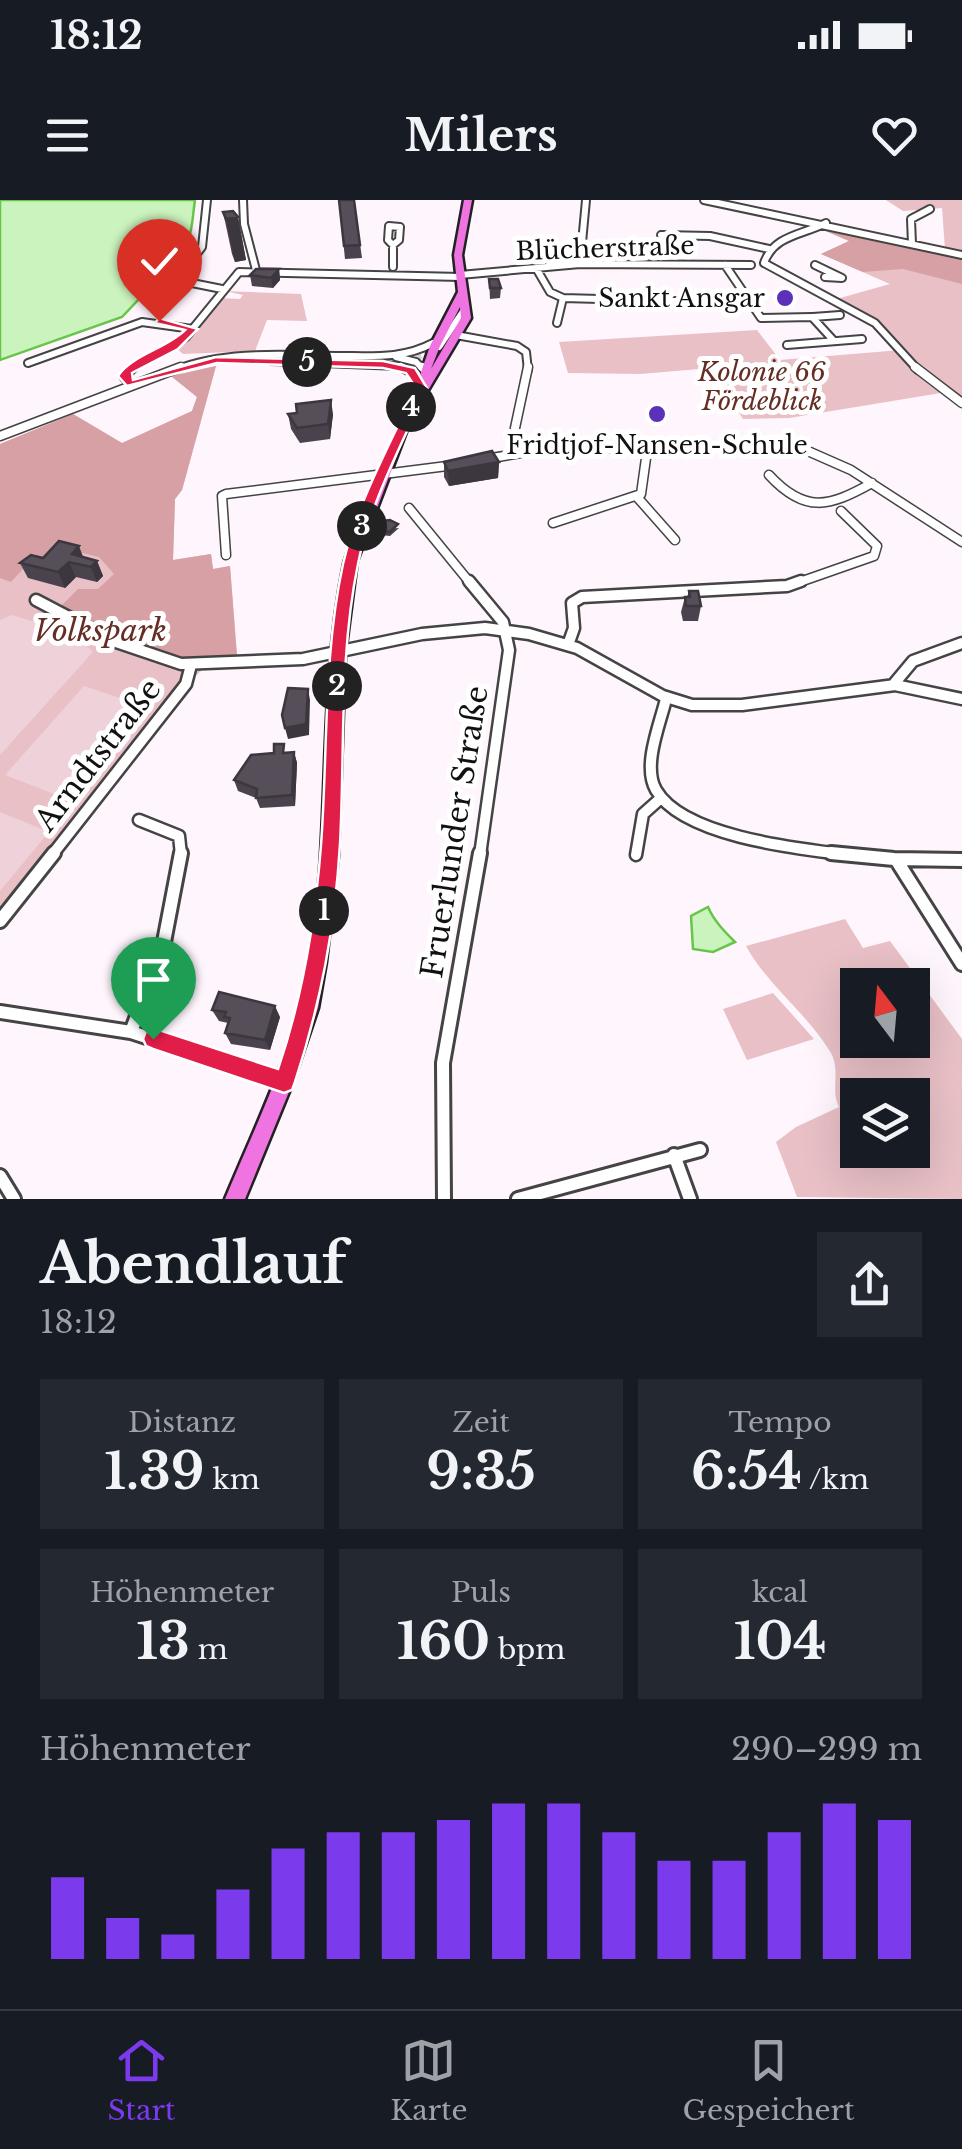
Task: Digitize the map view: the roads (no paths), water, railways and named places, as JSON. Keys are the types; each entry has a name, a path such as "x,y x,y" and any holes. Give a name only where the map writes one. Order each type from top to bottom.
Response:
{"main road":[{"path":"424,380 466,318 458,248 468,200"},
{"path":"235,1199 284,1082 309,1008 318,962 330,846 338,654 351,561 436,345 463,292"}],"street":[{"path":"207,200 202,247 177,280 222,288"},
{"path":"131,384 124,376 127,371 174,346 233,275 256,270 246,231 244,200"},
{"path":"704,200 826,223 962,256"},
{"path":"580,264 586,202"},
{"path":"912,244 911,219 930,210"},
{"path":"826,223 790,235 769,249 763,261 875,323 918,370 962,402"},
{"path":"662,234 728,239 769,249"},
{"path":"392,270 393,245"},
{"name":"Blücherstraße","path":"256,270 392,270 461,276 580,264 751,265"},
{"path":"725,264 761,318 840,315"},
{"path":"806,286 828,275 815,265"},
{"path":"536,268 550,292 563,298 748,303"},
{"path":"557,323 563,298"},
{"path":"388,359 436,345 466,306"},
{"path":"812,317 834,341"},
{"path":"28,363 142,322 159,321 192,329"},
{"path":"456,335 517,346 526,352 528,378 516,414 514,454"},
{"path":"787,345 862,339"},
{"path":"0,436 131,384 216,360 388,359 416,362 424,380"},
{"path":"216,360 383,364 410,370 424,380"},
{"path":"477,461 570,445 647,451 786,445 814,452 872,483 962,542"},
{"path":"553,522 638,497 646,485 647,451"},
{"path":"226,555 222,496 226,494 458,465"},
{"path":"769,475 790,496 826,505 838,503 872,483"},
{"path":"638,497 675,540"},
{"path":"409,508 507,630"},
{"path":"568,645 574,628 572,602 582,598 788,586 874,556 876,546 841,511"},
{"path":"36,600 82,626 165,661 191,665 338,654 451,632 507,630 568,645 598,658 666,700 704,706 750,707 851,685 921,687 962,699"},
{"name":"Fruerlunder Straße","path":"444,1199 443,1063 471,916 510,650 507,630"},
{"path":"893,684 907,663 928,652 962,643"},
{"name":"Arndtstraße","path":"0,921 186,684 191,665"},
{"path":"666,700 653,780 660,798 681,812 723,830 820,852 897,861 962,860"},
{"path":"636,855 640,819 646,808 660,798"},
{"path":"131,1032 164,947 182,848 179,836 139,820"},
{"path":"897,861 962,964"},
{"path":"0,1012 131,1032 284,1082"},
{"path":"518,1199 567,1192 674,1155 700,1150"},
{"path":"674,1155 690,1199"},
{"path":"0,1176 14,1199"}],"tunnel":[{"path":"386,361 414,359 437,349"}],"place":[{"name":"Sankt Ansgar","path":"785,298"},
{"name":"Fridtjof-Nansen-Schule","path":"657,414"}],"park label":[{"name":"Kolonie 66 Fördeblick","path":"762,386"},
{"name":"Volkspark","path":"100,631"}]}
